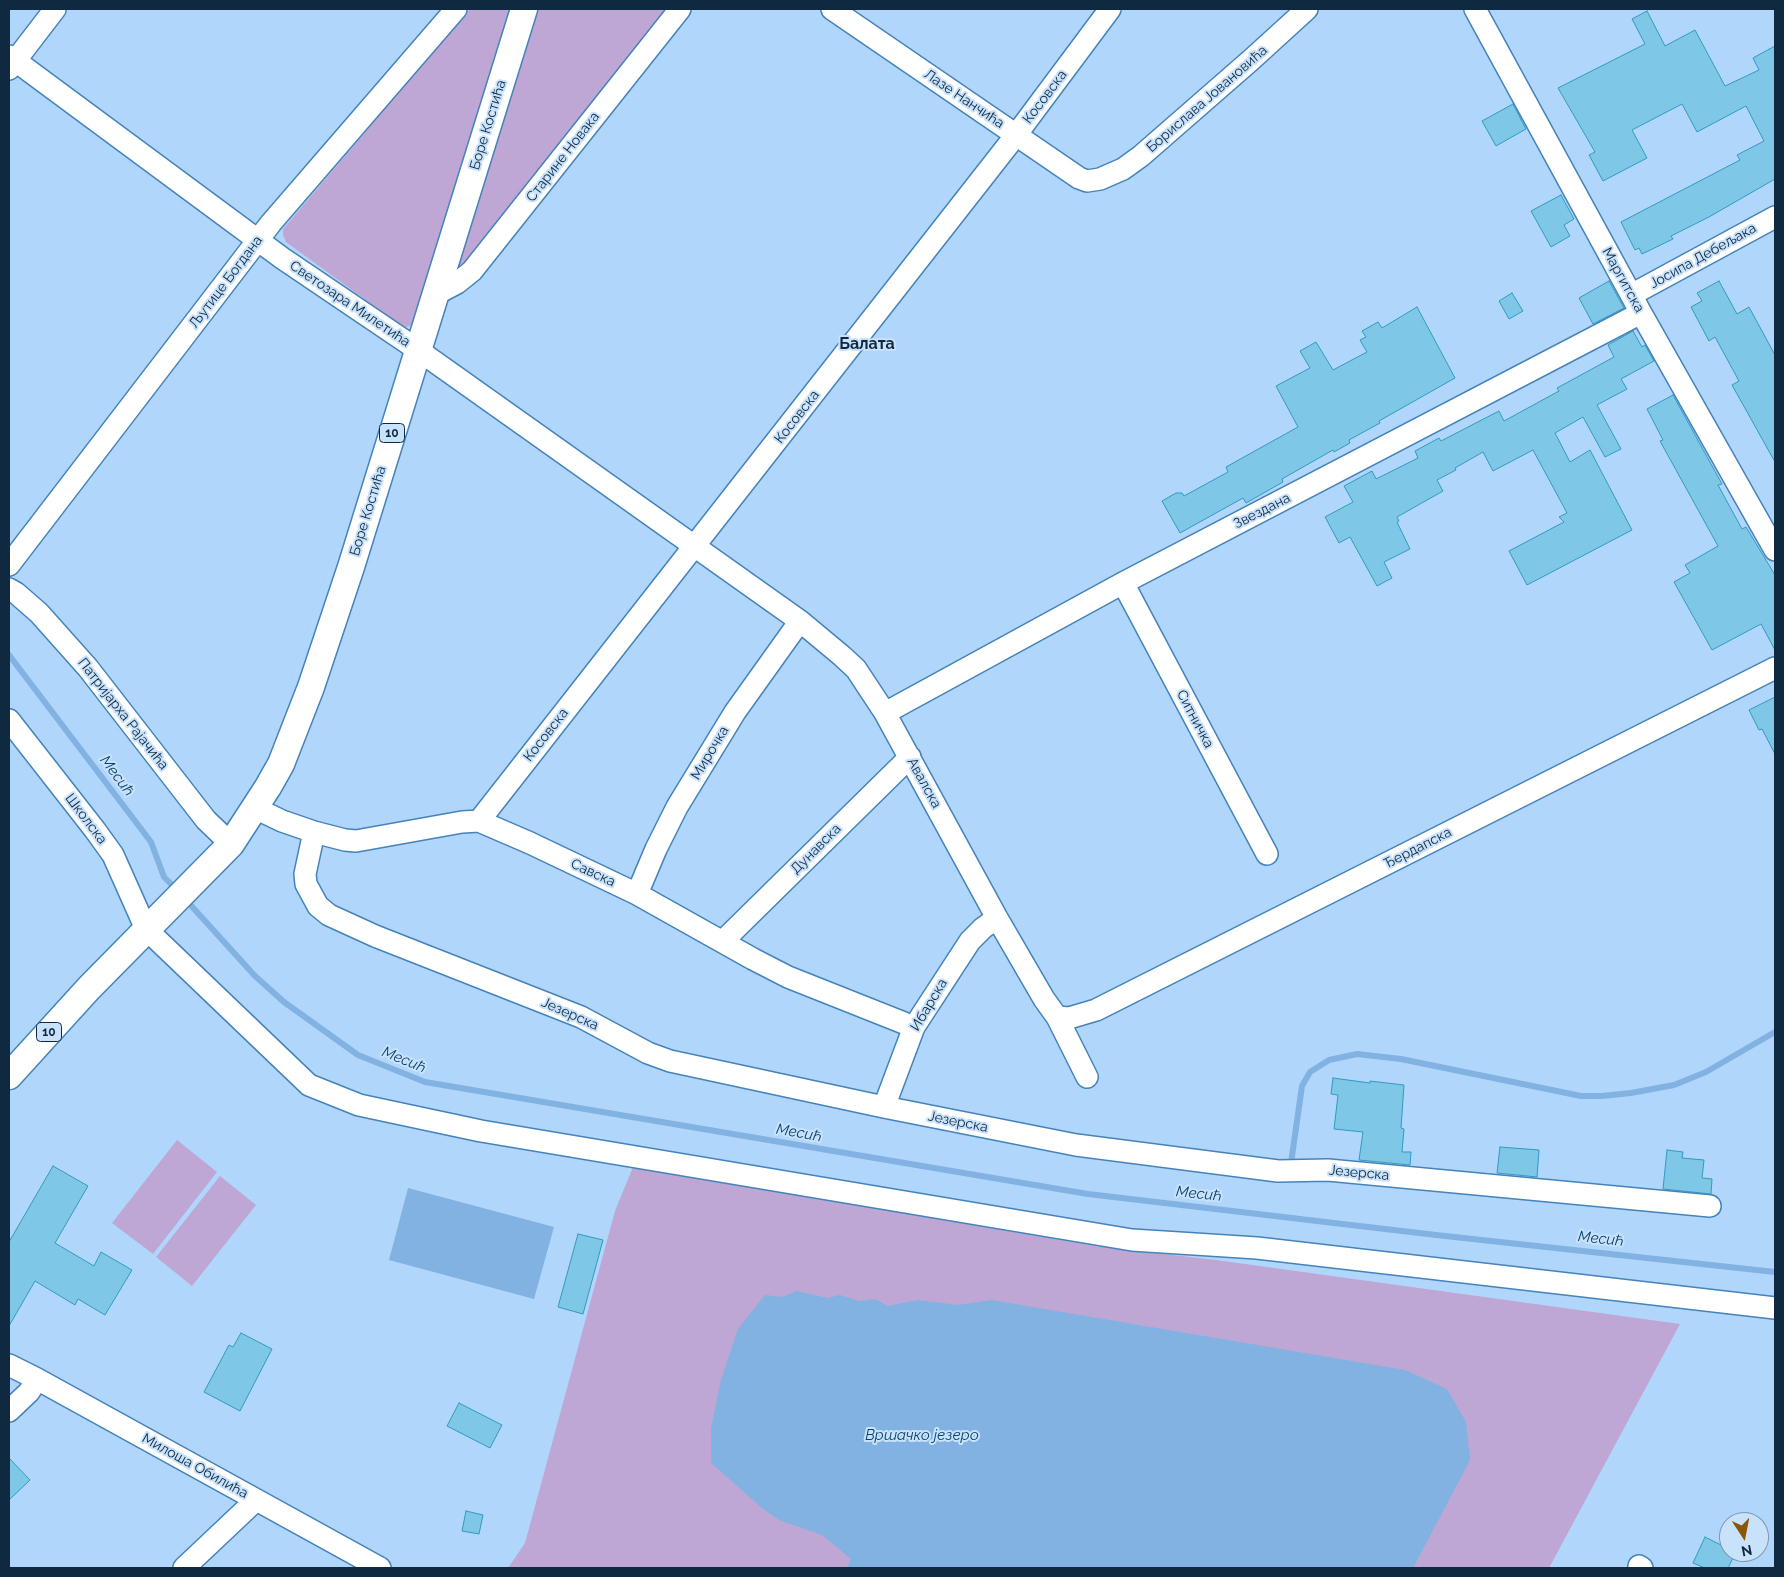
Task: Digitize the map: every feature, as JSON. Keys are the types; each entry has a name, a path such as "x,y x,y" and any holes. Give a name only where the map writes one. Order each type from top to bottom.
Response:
{"main road":[{"name":"Боре Костића","path":"153,921 230,844 255,808 281,764 311,687 351,567 524,9"},
{"name":"10","path":"9,1076 153,921"}],"street":[{"path":"11,62 55,9"},
{"name":"Љутице Богдана","path":"9,565 271,223 456,9"},
{"name":"Старине Новака","path":"436,294 457,283 472,271 680,9"},
{"name":"Лазе Нанчића","path":"832,9 1079,178 1088,181 1100,180"},
{"name":"Косовска","path":"479,821 1016,135 1110,9"},
{"name":"Борислава Јовановића","path":"1100,180 1141,156 1307,9"},
{"name":"Маргитска","path":"1475,9 1631,295 1775,550"},
{"name":"Светозара Милетића","path":"11,62 258,241 418,350 694,546"},
{"name":"Јосипа Дебељака","path":"1631,295 1775,217"},
{"name":"Звездана","path":"885,713 1122,583 1641,313"},
{"name":"Авалска","path":"694,546 800,622 856,669 885,713 998,918 1044,999 1057,1017 1088,1077"},
{"name":"Ситничка","path":"1122,583 1267,854"},
{"name":"Патријарха Рајачића","path":"9,589 39,613 88,668 206,820 230,844"},
{"name":"Мирочка","path":"637,894 656,849 677,807 735,712 800,622"},
{"name":"Ђердапска","path":"1057,1017 1069,1018 1096,1010 1775,668"},
{"name":"Школска","path":"9,720 90,822 153,921"},
{"name":"Дунавска","path":"723,941 910,757"},
{"name":"Савска","path":"255,808 282,821 314,832 356,841 462,822 479,821 637,894 788,977 914,1027"},
{"name":"Језерска","path":"314,832 305,874 306,884 318,906 329,915 375,936 581,1017 658,1057 884,1108 1052,1142 1278,1171 1328,1170 1710,1206"},
{"name":"Ибарска","path":"884,1108 914,1027 970,941 983,928 998,918"},
{"path":"153,921 309,1084 359,1105 481,1131 1132,1240 1257,1248 1775,1308"},
{"name":"Милоша Обилића","path":"9,1365 380,1568"},
{"path":"9,1410 28,1392 37,1379"},
{"path":"184,1568 256,1500"}],"shaded area":[{"path":"470,9 512,9 412,325 406,327 400,325 286,242 283,229"},
{"path":"537,9 668,9 465,268 460,267 458,263"},
{"path":"177,1140 217,1172 153,1254 112,1223"},
{"path":"633,1167 1095,1246 1216,1260 1680,1324 1549,1568 508,1568 525,1543 615,1211"},
{"path":"220,1176 256,1205 192,1286 156,1257"}],"water":[{"path":"408,1188 554,1227 534,1299 389,1260"},
{"name":"Вршачко језеро","path":"796,1291 828,1298 840,1295 860,1301 875,1299 888,1306 917,1300 958,1305 991,1300 1405,1370 1447,1389 1466,1422 1470,1460 1413,1568 847,1568 851,1559 822,1535 779,1520 763,1509 711,1463 711,1428 721,1380 738,1329 765,1295 782,1297"}],"building":[{"path":"1647,11 1665,46 1695,30 1725,86 1759,70 1753,58 1775,46 1775,179 1709,217 1671,236 1673,239 1642,254 1639,248 1635,250 1621,222 1740,160 1737,155 1764,141 1746,106 1697,132 1682,104 1632,130 1647,158 1603,181 1589,155 1595,152 1558,88 1645,44 1632,19"},
{"path":"1513,104 1526,129 1496,146 1482,121"},
{"path":"1561,195 1574,219 1564,225 1570,236 1551,247 1531,211"},
{"path":"1609,281 1624,308 1593,324 1579,298"},
{"path":"1719,281 1737,314 1749,307 1775,355 1775,462 1732,385 1739,381 1715,337 1709,341 1691,307 1702,301 1697,293"},
{"path":"1512,293 1523,311 1509,319 1499,301"},
{"path":"1417,307 1455,378 1379,421 1380,423 1349,440 1350,443 1334,452 1333,450 1282,479 1283,482 1246,503 1243,498 1180,533 1162,501 1176,493 1182,493 1184,496 1228,472 1226,467 1298,427 1276,386 1310,368 1300,351 1316,342 1333,370 1367,352 1360,340 1366,337 1362,331 1378,322 1382,328"},
{"path":"1633,331 1642,347 1645,345 1654,361 1621,379 1627,389 1597,405 1621,449 1605,457 1583,417 1555,433 1570,462 1590,450 1632,530 1527,585 1509,551 1564,522 1559,517 1567,513 1533,450 1493,471 1483,452 1437,480 1443,491 1397,517 1399,521 1397,522 1410,549 1384,562 1392,578 1377,586 1350,537 1339,543 1325,517 1353,502 1344,486 1372,471 1376,479 1418,458 1415,451 1439,438 1441,441 1499,411 1504,421 1559,391 1557,388 1614,357 1608,345"},
{"path":"1673,395 1722,484 1718,485 1742,529 1746,527 1775,575 1775,650 1761,624 1712,650 1674,582 1690,573 1685,565 1718,546 1660,441 1663,440 1647,409"},
{"path":"1775,697 1775,754 1762,729 1759,730 1749,710"},
{"path":"1333,1078 1404,1085 1401,1128 1404,1129 1402,1152 1411,1152 1410,1165 1359,1160 1363,1132 1334,1129 1338,1095 1331,1094"},
{"path":"1500,1147 1539,1150 1537,1177 1497,1173"},
{"path":"1667,1150 1683,1152 1682,1158 1704,1160 1702,1178 1712,1179 1711,1194 1663,1189"},
{"path":"53,1166 88,1186 55,1243 94,1266 101,1252 132,1270 105,1315 78,1299 75,1305 35,1281 9,1326 9,1242"},
{"path":"578,1234 603,1240 583,1314 558,1307"},
{"path":"241,1333 272,1349 240,1411 204,1392 229,1345 233,1347"},
{"path":"459,1403 502,1425 490,1448 447,1426"},
{"path":"9,1458 30,1480 9,1500"},
{"path":"466,1511 483,1515 479,1534 462,1531"},
{"path":"1705,1537 1719,1544 1719,1562 1731,1562 1728,1568 1705,1568 1693,1563"}],"waterway":[{"name":"Месић","path":"9,655 151,842 164,877 177,890"},
{"name":"Месић","path":"186,900 255,976 284,1002 358,1055 425,1082 1088,1194 1775,1272"},
{"path":"1291,1163 1302,1086 1310,1072 1329,1060 1357,1054 1401,1059 1581,1096 1602,1096 1674,1085 1706,1072 1775,1032"}],"district":[{"name":"Балата","path":"867,344"}]}
